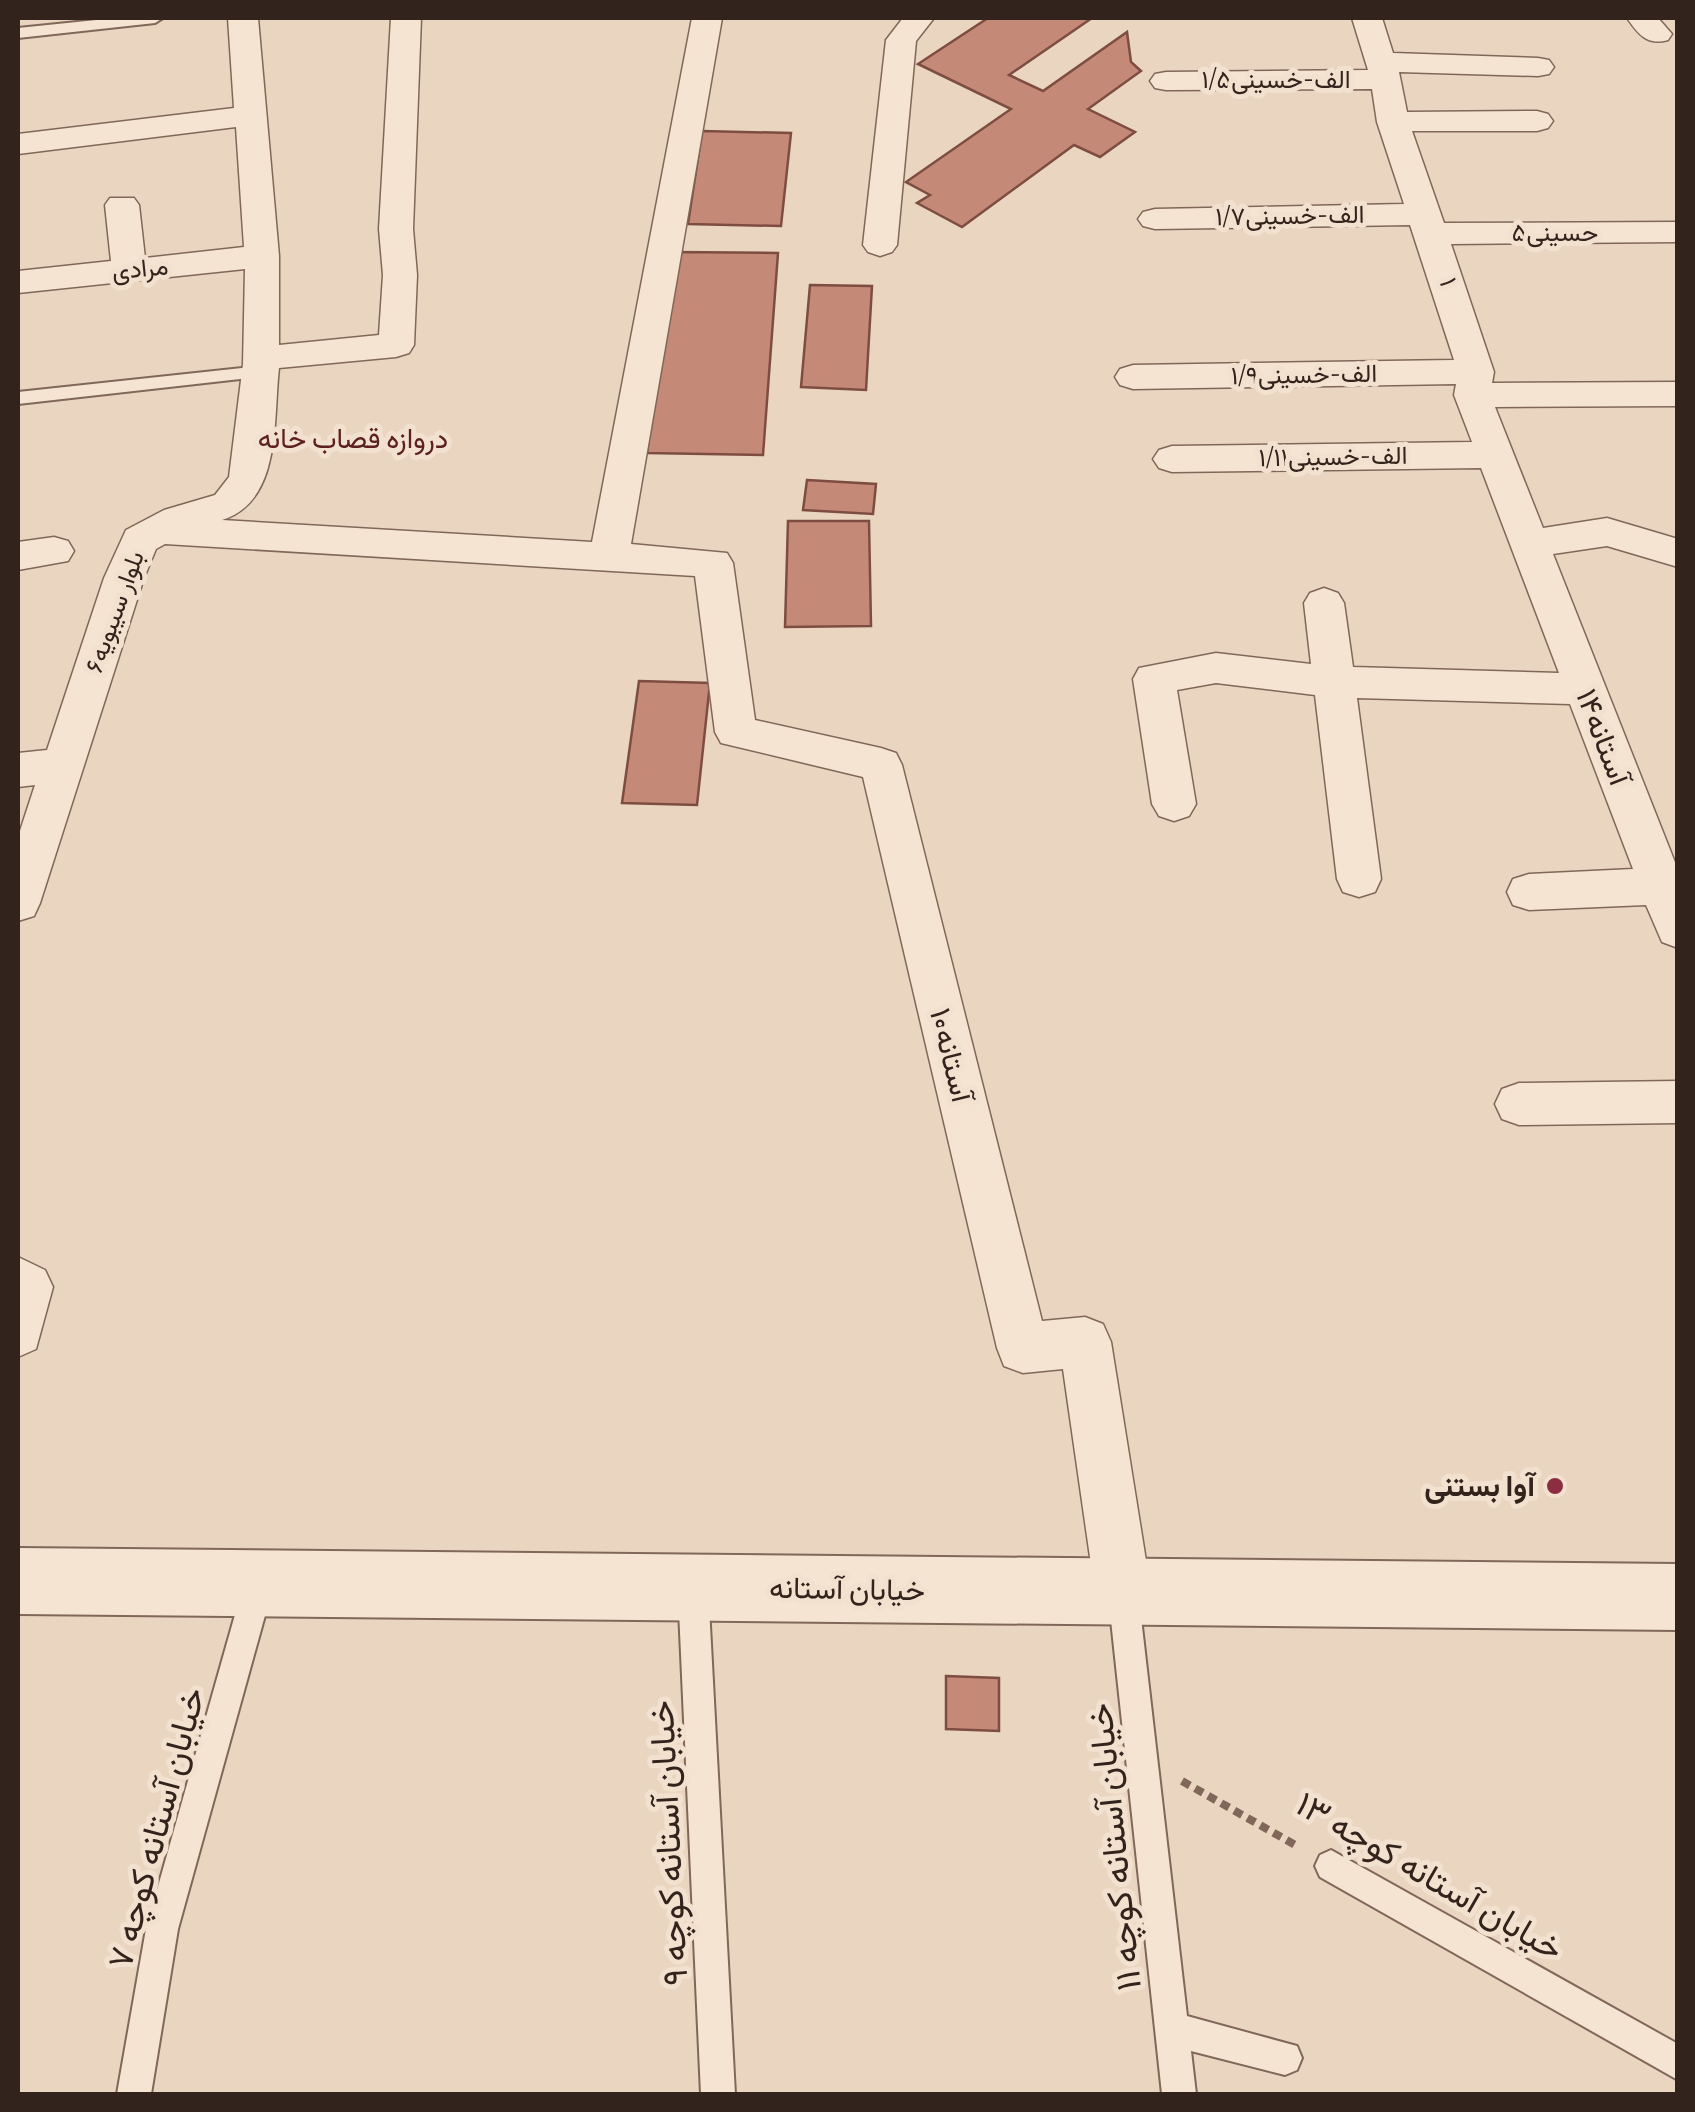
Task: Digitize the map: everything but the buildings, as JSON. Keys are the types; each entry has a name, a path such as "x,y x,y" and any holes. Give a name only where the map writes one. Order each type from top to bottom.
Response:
{"street":[{"name":"۶بلوار سیبویه","path":"18,903 124,578 140,540 229,504 248,480 261,365 262,256 243,18"},
{"path":"261,365 396,346 400,275 396,229 406,18"},
{"path":"161,530 609,556 707,18"},
{"path":"880,245 901,40 919,18"},
{"name":"۱","path":"1367,18 1383,71 1392,122 1429,224 1495,455 1527,544"},
{"name":"الف-خسینی۱/۵","path":"1166,81 1538,67"},
{"path":"18,144 251,116"},
{"path":"1392,122 1538,120"},
{"path":"122,205 129,270"},
{"name":"الف-خسینی۱/۷","path":"1154,219 1429,224"},
{"name":"حسینی۵","path":"1429,224 1678,232"},
{"name":"مرادی","path":"18,282 262,256"},
{"name":"الف-خسینی۱/۹","path":"1134,377 1474,384 1678,394"},
{"name":"الف-خسینی۱/۱۱","path":"1172,458 1495,455"},
{"path":"1527,544 1607,532 1678,553"},
{"name":"آستانه۱۴","path":"1527,544 1678,929"},
{"name":"آستانه۱۰","path":"609,556 714,563 736,732 882,765 1022,1348 1085,1342 1123,1592"},
{"path":"1324,603 1359,879"},
{"path":"1174,804 1154,679 1216,668 1334,682 1584,690"},
{"path":"18,770 63,765"},
{"path":"1529,892 1662,886"},
{"path":"1518,1104 1678,1102"},
{"path":"18,1282 27,1287 18,1332"},
{"name":"خیابان آستانه","path":"18,1581 1678,1597"}],"lane":[{"path":"18,34 155,18"},
{"path":"18,398 261,365"},
{"name":"خیابان آستانه کوچه ۷","path":"134,2094 162,1929 259,1583"},
{"name":"خیابان آستانه کوچه ۹","path":"692,1588 718,2094"},
{"name":"خیابان آستانه کوچه ۱۱","path":"1123,1592 1179,2094"},
{"name":"خیابان آستانه کوچه ۱۳","path":"1331,1866 1678,2064"},
{"path":"1172,2030 1285,2058"}],"path":[{"name":"خیابان آستانه کوچه ۱۳","path":"1142,1758 1331,1866"}],"place":[{"name":"آوا بستنی","path":"1555,1486"}],"district":[{"name":"دروازه قصاب خانه","path":"353,438"}]}
